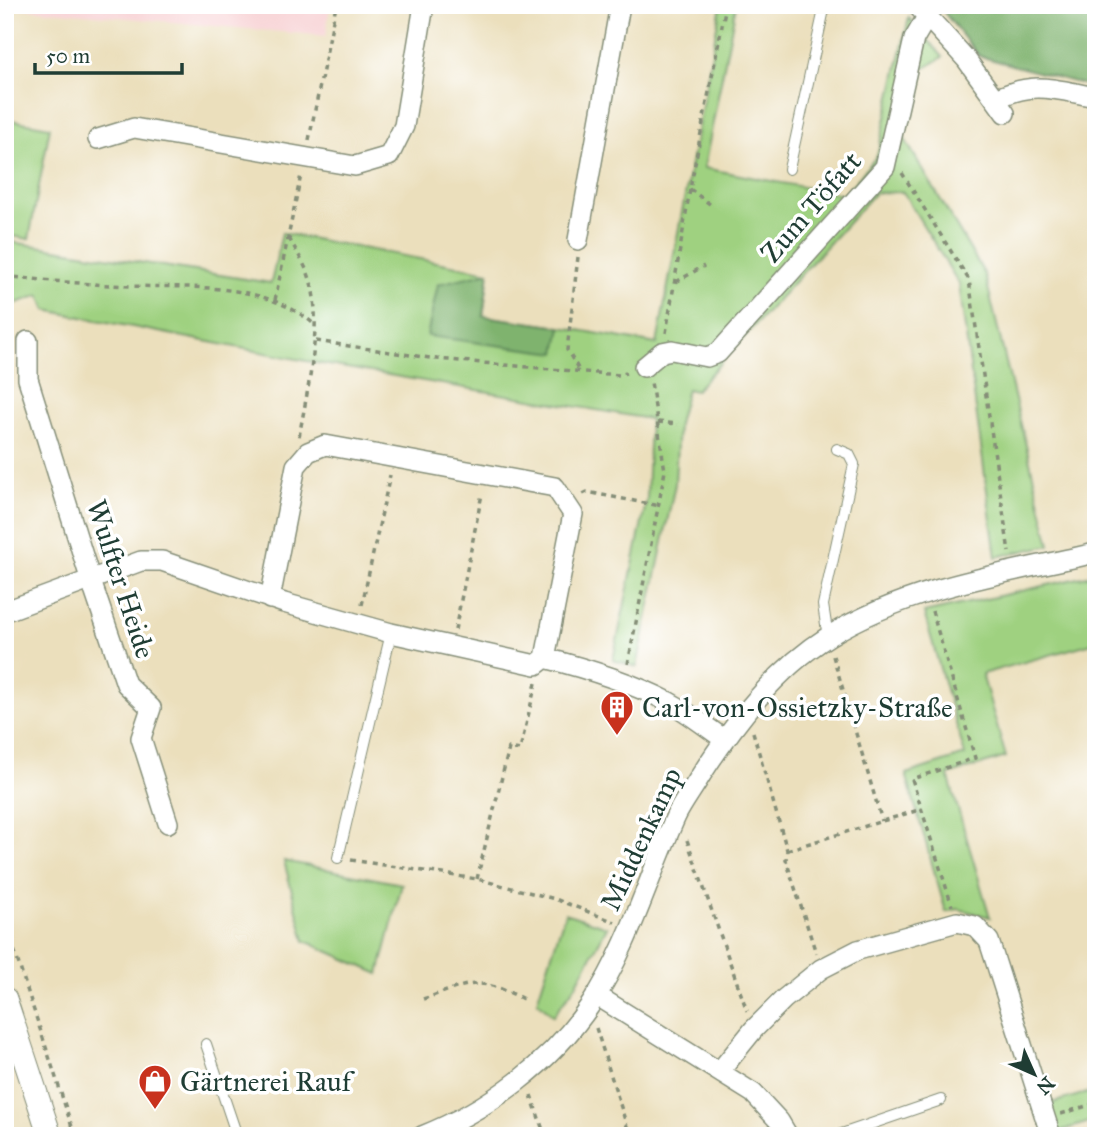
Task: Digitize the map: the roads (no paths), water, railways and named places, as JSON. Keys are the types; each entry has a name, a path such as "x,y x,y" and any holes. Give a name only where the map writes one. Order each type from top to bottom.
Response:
{"street":[{"path":"98,139 134,128 355,166 389,156 404,126 424,5"},
{"path":"578,240 620,5"},
{"path":"923,10 966,59 1001,106 1014,90 1036,86 1096,97"},
{"name":"Zum Töfatt","path":"644,367 662,352 672,350 707,357 718,353 886,167 914,39 923,10"},
{"name":"Wulfter Heide","path":"28,341 28,379 90,578 126,684 151,708 141,738 168,823"},
{"path":"270,599 296,466 303,445 325,445 394,456 555,487 573,514 540,662"},
{"name":"Middenkamp","path":"422,1136 487,1103 525,1076 565,1036 593,1001 629,928 678,813 724,739 746,710 785,671 828,637 877,611 927,594 1096,553"},
{"path":"6,611 141,561 162,561 270,599 391,633 540,662 586,668 624,681 671,703 724,739"},
{"path":"720,1071 783,999 821,969 858,950 957,922 975,926 989,941 1049,1127"},
{"path":"5,999 50,1136"},
{"path":"593,1001 720,1071 753,1093 779,1121 788,1136"}],"lane":[{"name":"Zum Töfatt","path":"789,169 825,5"},
{"path":"828,637 823,605 854,464 849,454 838,449"},
{"path":"338,858 391,633"},
{"path":"206,1044 237,1136"},
{"path":"836,1136 941,1100"}],"place":[{"name":"Carl-von-Ossietzky-Straße","path":"617,737"},
{"name":"Gärtnerei Rauf","path":"155,1111"}]}
